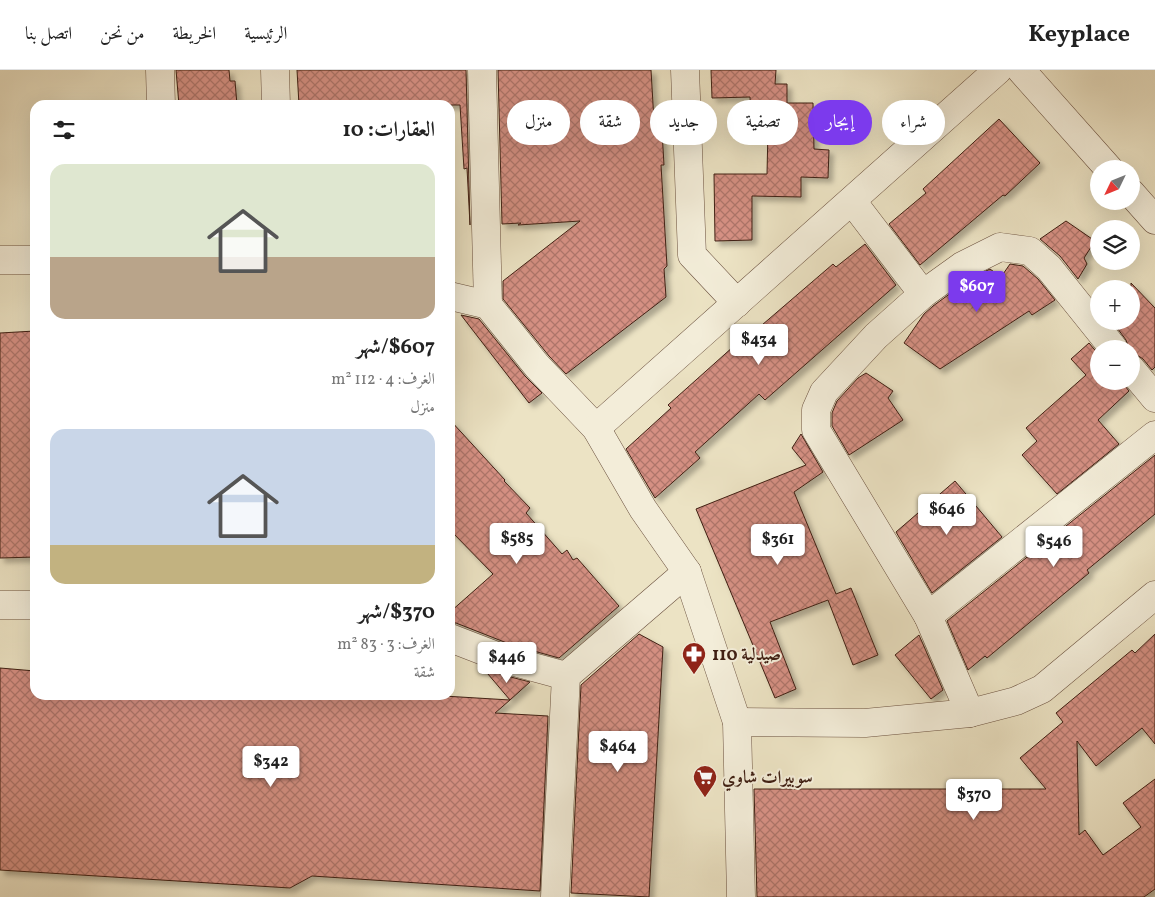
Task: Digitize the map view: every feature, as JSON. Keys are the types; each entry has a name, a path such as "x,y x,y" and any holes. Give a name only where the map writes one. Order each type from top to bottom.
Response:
{"street":[{"path":"160,70 161,100"},
{"path":"275,70 276,100"},
{"path":"482,70 488,305 537,366 596,428 643,509 687,572 737,722 741,897"},
{"path":"685,70 692,255 737,303"},
{"path":"596,428 998,70"},
{"path":"1021,70 1101,160"},
{"path":"852,201 923,294"},
{"path":"1140,204 1155,220"},
{"path":"970,713 928,616 816,430 816,410 824,392 846,367 876,336 923,294 962,266 1000,247 1030,251 1049,268 1107,340"},
{"path":"0,260 30,260"},
{"path":"455,297 488,305"},
{"path":"1140,380 1155,398"},
{"path":"928,616 1155,435"},
{"path":"555,897 566,676 687,572"},
{"path":"737,722 865,723 970,713 1016,701 1042,689 1155,595"},
{"path":"0,605 30,605"},
{"path":"455,640 507,660 566,676"}],"building":[{"path":"176,70 229,70 230,81 235,81 237,100 179,100"},
{"path":"297,70 466,70 470,225 467,168 464,169 460,105 455,105 455,100 299,100"},
{"path":"498,70 651,70 653,100 650,100 650,145 663,145 664,165 661,165 667,266 664,269 666,297 566,374 503,299 503,281 580,221 518,225 521,223 502,224"},
{"path":"711,70 776,70 775,84 787,84 787,100 750,100 750,97 712,98"},
{"path":"798,103 808,103 808,145 814,145 814,149 829,150 828,178 801,177 801,197 752,196 752,240 715,241 714,174 767,174 768,145 798,145"},
{"path":"999,119 1040,163 1005,196 1003,195 920,265 889,224 926,193 923,189"},
{"path":"1066,221 1090,238 1090,249 1084,258 1087,264 1078,279 1060,256 1040,239"},
{"path":"865,244 896,285 765,400 759,394 695,452 700,458 655,498 626,449 671,408 668,405 753,329 755,331 833,264 836,267"},
{"path":"1010,264 1023,266 1038,279 1055,300 1032,315 1029,311 940,369 904,343 924,314 933,306 970,279 990,269 1001,277"},
{"path":"1140,292 1155,308 1155,367 1152,370 1140,357 1140,340 1126,340 1119,330 1140,330"},
{"path":"461,315 479,319 525,376 542,393 529,403"},
{"path":"30,331 30,557 0,558 0,333"},
{"path":"1089,343 1090,390 1129,391 1098,420 1119,444 1057,494 1022,455 1037,441 1026,428 1086,375 1071,359"},
{"path":"866,373 893,391 888,398 903,420 849,455 832,426 832,413 837,401 858,378"},
{"path":"455,425 530,508 526,513 562,554 567,550 573,560 577,558 619,606 559,658 512,645 455,623 455,608 493,574 455,535"},
{"path":"801,434 823,472 794,492 836,594 851,588 878,655 853,665 828,600 770,622 796,689 775,698 696,509 806,465 792,448"},
{"path":"1155,455 1155,514 1087,570 1089,573 987,658 985,656 968,670 947,621"},
{"path":"955,481 1002,537 932,593 896,532"},
{"path":"639,634 663,647 649,897 571,893 581,685"},
{"path":"1155,634 1155,744 1142,728 1096,766 1077,741 1079,835 1085,830 1103,855 1141,827 1123,803 1155,779 1155,889 1144,897 757,897 754,789 1046,789 1020,758 1063,722 1056,713 1132,650 1135,653"},
{"path":"919,635 943,690 931,699 895,655"},
{"path":"482,667 503,675 530,682 510,700"},
{"path":"0,668 30,671 30,700 455,700 455,697 510,700 495,713 548,716 540,891 312,876 290,888 0,870"}],"place":[{"name":"صيدلية 110","path":"694,675"},
{"name":"سوبيرات شاوي","path":"705,798"}]}
